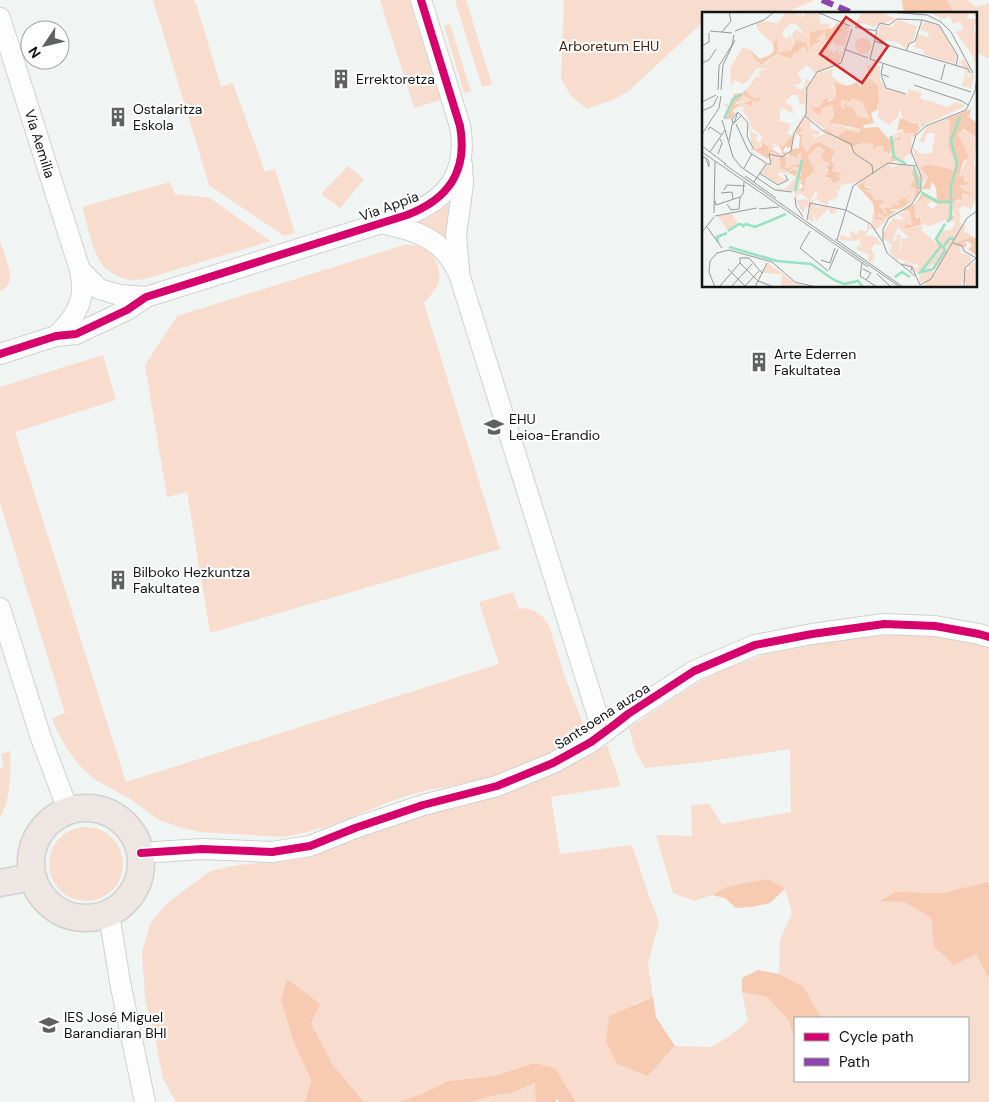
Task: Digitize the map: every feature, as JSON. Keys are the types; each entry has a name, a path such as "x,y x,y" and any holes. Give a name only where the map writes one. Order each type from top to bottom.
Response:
{"main road":[{"path":"92,808 114,816 127,825 135,838 140,853 141,868 138,883 131,896 109,914 93,919 61,914 48,904 38,892 32,877 30,860 33,844 42,829 54,818 68,810 92,808"},
{"path":"0,883 32,877"}],"street":[{"name":"Via Appia","path":"146,297 419,211 440,197 455,176 462,154 462,141 460,126 421,0"},
{"name":"Via Aemilia","path":"0,18 80,270 82,289 79,303 75,314 65,328 56,336"},
{"path":"462,154 463,184 456,235 459,274 603,734"},
{"path":"382,223 406,228 426,237 449,257 459,274"},
{"path":"80,270 100,288 120,295 146,297"},
{"path":"0,354 56,336 76,334 127,310 146,297"},
{"path":"0,608 40,735 68,810"},
{"name":"Santsoena auzoa","path":"140,853 202,849 272,852 310,846 423,805 496,786 553,763 591,742 628,714 694,671 755,646 812,634 884,624 935,626 989,637"},
{"path":"109,914 120,982 145,1102"}],"green space":[{"path":"153,0 193,0 196,3 221,87 233,83 265,172 275,169 295,233 284,236 209,185"},
{"path":"380,0 409,0 441,100 414,108"},
{"path":"455,0 466,0 492,84 482,87"},
{"name":"Arboretum EHU","path":"564,0 815,0 787,12 716,10 714,12 702,12 702,23 630,90 613,100 587,109 571,96 561,79"},
{"path":"947,0 968,0 976,7 989,3 989,59 976,52 976,12 954,12"},
{"path":"450,24 471,91 464,93 444,26"},
{"path":"348,166 364,179 340,208 321,194"},
{"path":"170,182 175,194 210,198 271,241 145,279 129,280 107,270 98,258 82,207"},
{"path":"456,196 451,242 409,226 434,214"},
{"path":"0,241 9,268 10,278 8,285 0,291"},
{"path":"404,245 426,249 438,267 438,284 434,292 424,303 500,549 210,633 187,492 167,497 145,365 177,316"},
{"path":"103,355 116,400 15,432 126,782 499,664 479,602 513,592 519,609 533,610 543,617 549,626 566,680 585,728 582,733 545,756 493,777 427,790 397,799 329,826 284,837 200,832 182,828 159,820 129,798 94,779 80,766 67,749 52,718 65,713 0,503 0,387"},
{"path":"891,635 929,636 965,640 989,647 989,883 942,893 895,892 880,900 904,902 931,918 934,947 954,965 976,954 989,980 989,1102 576,1102 555,1068 535,1063 494,1076 448,1081 421,1094 398,1102 364,1102 333,1065 311,1023 281,1000 294,1043 311,1080 305,1102 176,1102 163,1079 145,999 142,952 150,924 166,904 210,871 238,865 300,859 411,817 548,774 607,745 621,786 551,797 560,854 632,845 659,922 648,964 653,997 634,1004 648,1076 675,1046 711,1047 730,1036 748,1021 742,992 767,997 788,1020 794,1037 794,1082 969,1082 969,1017 821,1017 803,986 779,974 780,940 792,913 785,889 743,885 726,887 712,895 694,901 673,893 656,835 692,836 691,805 709,804 722,824 791,812 790,749 704,762 645,768 635,750 629,728 694,685 720,671 763,655 847,638"},
{"path":"10,751 8,794 0,818 0,768 4,767 1,754"},
{"path":"86,827 107,833 117,843 123,864 117,885 107,895 86,901 65,895 55,885 49,864 55,843 65,833"},
{"path":"536,1083 536,1102 470,1102 515,1092"}],"shaded area":[{"path":"902,0 947,0 954,12 906,12 903,10"},
{"path":"768,879 785,889 770,903 736,908 725,898 712,895 726,887"},
{"path":"987,882 989,884 989,980 976,954 954,965 934,947 931,918 904,902 879,901 895,892 942,893"},
{"path":"758,970 779,974 803,986 821,1017 794,1017 794,1037 788,1020 767,997 742,992 742,978"},
{"path":"287,979 320,1004 311,1023 333,1065 364,1102 305,1102 311,1080 294,1043 281,1000"},
{"path":"653,997 656,1017 675,1046 648,1076 617,1064 606,1041 609,1016"},
{"path":"535,1063 555,1068 576,1102 560,1102 557,1099 555,1102 536,1102 535,1083 515,1092 470,1102 398,1102 421,1094 448,1081 494,1076"}],"marked path":[{"path":"822,0 850,12"}],"cycle path":[{"path":"0,354 56,336 76,334 127,310 146,297 407,215 434,201 444,192 458,170 462,142 460,126 421,0"},
{"path":"141,853 202,849 272,852 310,846 355,828 423,805 497,786 553,763 591,742 628,714 694,671 755,645 812,634 884,624 935,626 989,637"}],"place":[{"name":"Errektoretza","path":"341,79"},
{"name":"Ostalaritza Eskola","path":"118,117"},
{"name":"Arte Ederren Fakultatea","path":"759,362"},
{"name":"EHU Leioa-Erandio","path":"494,427"},
{"name":"Bilboko Hezkuntza Fakultatea","path":"118,580"},
{"name":"IES José Miguel Barandiaran BHI","path":"49,1025"}]}
